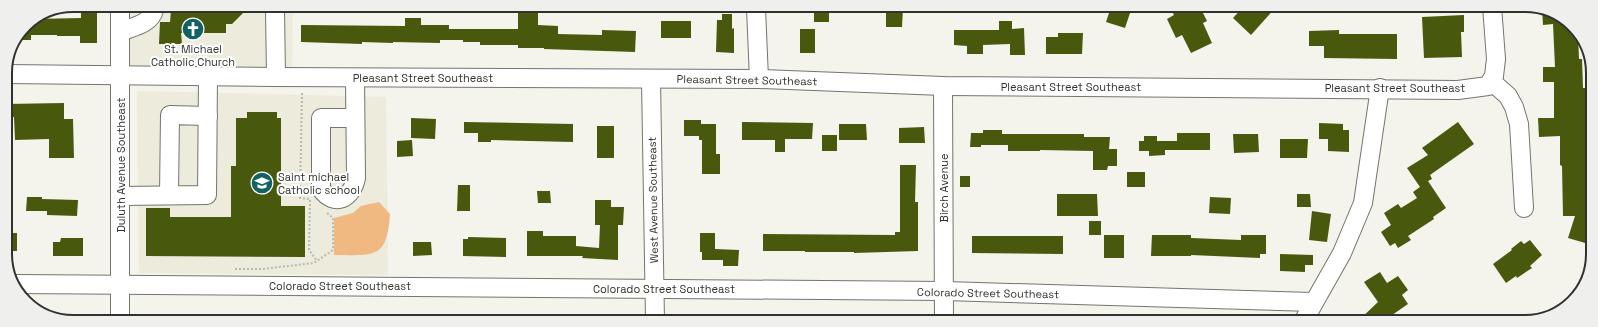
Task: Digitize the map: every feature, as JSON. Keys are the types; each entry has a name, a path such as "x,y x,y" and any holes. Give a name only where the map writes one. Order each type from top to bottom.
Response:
{"street":[{"name":"Duluth Avenue Southeast","path":"120,12 120,315"},
{"path":"120,32 146,22 152,17 153,12"},
{"path":"275,12 276,77"},
{"path":"756,12 759,79"},
{"path":"1492,12 1496,59 1494,76 1490,83 1508,96 1514,107 1519,124 1524,208"},
{"name":"Pleasant Street Southeast","path":"12,74 355,78 759,79 943,86 1380,88 1458,90 1490,83"},
{"path":"121,196 207,195 208,76"},
{"path":"355,78 355,118"},
{"name":"West Avenue Southeast","path":"651,79 655,315"},
{"name":"Birch Avenue","path":"943,86 944,315"},
{"path":"1306,315 1342,253 1363,203 1380,88"},
{"path":"169,195 170,115 208,116"},
{"name":"Colorado Street Southeast","path":"20,284 945,291 1313,302"}],"path":[{"path":"302,93 300,198 310,199 316,204"},
{"path":"310,199 309,250 317,261"},
{"path":"236,286 236,269 262,269 307,264 317,261 333,250 333,218 321,208"}],"shaded area":[{"path":"130,12 293,12 292,68 130,67"},
{"name":"Saint michael Catholic school","path":"137,91 386,97 388,275 139,273"},
{"path":"379,202 390,214 386,240 382,247 376,252 369,254 334,255 334,218 353,213 361,206"},
{"path":"1565,300 1559,305 1547,311"}],"building":[{"path":"81,12 97,12 97,43 80,43 80,36 57,35 31,35 31,40 22,40 39,22 46,19 81,18"},
{"name":"St. Michael Catholic Church","path":"171,12 244,12 232,24 226,24 226,33 181,33 182,44 159,44 160,22 170,22"},
{"path":"518,12 538,12 538,25 558,26 558,34 602,35 602,30 636,31 635,52 518,48 518,45 480,45 480,42 463,42 463,40 440,40 440,43 362,42 362,44 301,42 301,25 405,26 405,18 421,18 421,25 449,25 449,29 518,29"},
{"path":"814,12 829,12 829,22 814,22"},
{"path":"886,12 903,12 902,27 886,27"},
{"path":"1109,12 1130,12 1125,28 1106,22"},
{"path":"1172,12 1202,12 1207,21 1203,23 1212,43 1191,53 1182,35 1176,38 1167,19 1174,15"},
{"path":"1238,12 1272,12 1251,35 1233,18"},
{"path":"722,14 732,14 732,29 734,28 734,53 716,52 717,20 722,20"},
{"path":"1542,14 1559,22 1578,42 1579,59 1582,59 1583,88 1586,88 1586,243 1568,238 1575,216 1563,216 1560,136 1539,137 1538,118 1554,118 1554,82 1543,82 1543,67 1555,67 1553,24 1543,25"},
{"path":"1464,15 1464,32 1461,32 1462,57 1424,58 1422,17"},
{"path":"661,21 691,21 691,38 661,38"},
{"path":"999,21 1012,21 1012,29 1024,28 1025,55 1010,55 1010,44 983,45 983,54 967,54 967,46 954,45 954,30 999,30"},
{"path":"800,29 815,29 815,53 800,53"},
{"path":"1339,30 1339,34 1397,34 1397,59 1324,58 1324,46 1309,46 1309,31"},
{"path":"1058,33 1083,33 1082,54 1046,54 1046,37 1058,37"},
{"path":"64,103 64,119 73,119 74,158 49,158 49,139 15,140 12,104"},
{"path":"247,112 277,112 277,118 281,118 281,206 305,206 305,257 146,256 146,208 170,208 170,217 231,217 231,166 236,166 236,118 247,118"},
{"path":"411,118 436,119 435,139 411,138"},
{"path":"684,120 701,120 701,124 716,124 716,154 720,154 720,174 702,174 702,140 699,140 699,136 684,136"},
{"path":"464,122 573,124 573,142 491,140 491,142 478,142 478,133 464,133"},
{"path":"742,122 813,123 812,139 785,139 785,152 775,152 775,140 742,140"},
{"path":"1458,122 1474,144 1430,175 1432,179 1428,181 1446,208 1433,217 1434,219 1408,236 1411,240 1398,248 1395,243 1390,246 1381,232 1391,225 1384,213 1398,204 1401,208 1417,198 1413,192 1420,187 1407,168 1428,155 1422,148"},
{"path":"1319,123 1343,124 1343,130 1349,130 1349,152 1328,151 1328,139 1319,139"},
{"path":"839,124 866,124 867,140 839,140"},
{"path":"597,126 614,126 614,158 597,158"},
{"path":"924,127 925,143 899,143 899,128"},
{"path":"983,130 1002,130 1002,134 1084,134 1084,137 1110,137 1109,149 1117,149 1117,166 1108,166 1107,170 1093,170 1093,151 1008,151 1008,145 981,145 981,147 970,147 971,133 983,133"},
{"path":"1177,133 1210,133 1210,150 1165,150 1165,155 1149,156 1149,151 1139,151 1139,141 1144,141 1144,136 1157,136 1157,141 1177,141"},
{"path":"1233,134 1258,134 1259,152 1234,153"},
{"path":"822,135 837,135 837,151 822,151"},
{"path":"1280,139 1308,139 1307,158 1280,158"},
{"path":"412,140 413,156 397,157 397,141"},
{"path":"900,165 916,165 915,202 918,202 918,251 854,253 763,251 763,234 895,235 895,232 900,232"},
{"path":"1127,172 1145,172 1145,187 1127,187"},
{"path":"960,176 970,176 970,187 960,187"},
{"path":"458,185 470,185 470,211 457,211"},
{"path":"537,191 550,191 551,203 538,203"},
{"path":"1057,194 1097,194 1098,216 1057,216"},
{"path":"1297,194 1310,194 1311,207 1297,207"},
{"path":"27,197 78,200 77,216 47,215 47,211 26,211"},
{"path":"1210,197 1231,198 1230,214 1209,213"},
{"path":"595,200 611,200 611,207 624,207 623,225 618,225 618,260 582,258 583,256 527,256 527,231 543,231 543,236 576,236 576,246 599,248 600,225 595,225"},
{"path":"1312,211 1331,214 1327,242 1309,240"},
{"path":"1089,221 1101,221 1101,235 1089,235"},
{"path":"12,233 17,233 17,251 12,251"},
{"path":"700,233 715,233 715,249 739,250 738,266 723,266 723,260 702,260 702,252 700,252"},
{"path":"1104,235 1124,235 1124,258 1104,258"},
{"path":"1152,235 1191,235 1191,238 1241,240 1241,235 1266,235 1266,254 1260,254 1260,258 1191,255 1151,256"},
{"path":"972,236 1063,236 1063,254 972,253"},
{"path":"468,237 506,238 506,257 463,256 463,239 468,239"},
{"path":"61,238 83,238 83,256 53,256 53,242 60,242"},
{"path":"1530,240 1542,255 1530,266 1532,268 1506,283 1493,264 1512,250 1511,249 1521,241 1524,244"},
{"path":"413,242 431,242 432,255 413,256"},
{"path":"1280,254 1313,255 1313,265 1305,265 1305,272 1280,271"},
{"path":"1380,272 1387,283 1398,276 1408,290 1402,295 1408,304 1392,315 1364,315 1378,302 1364,282"}],"place":[{"name":"St. Michael Catholic Church","path":"193,29"},
{"name":"Saint michael Catholic school","path":"262,183"}]}
